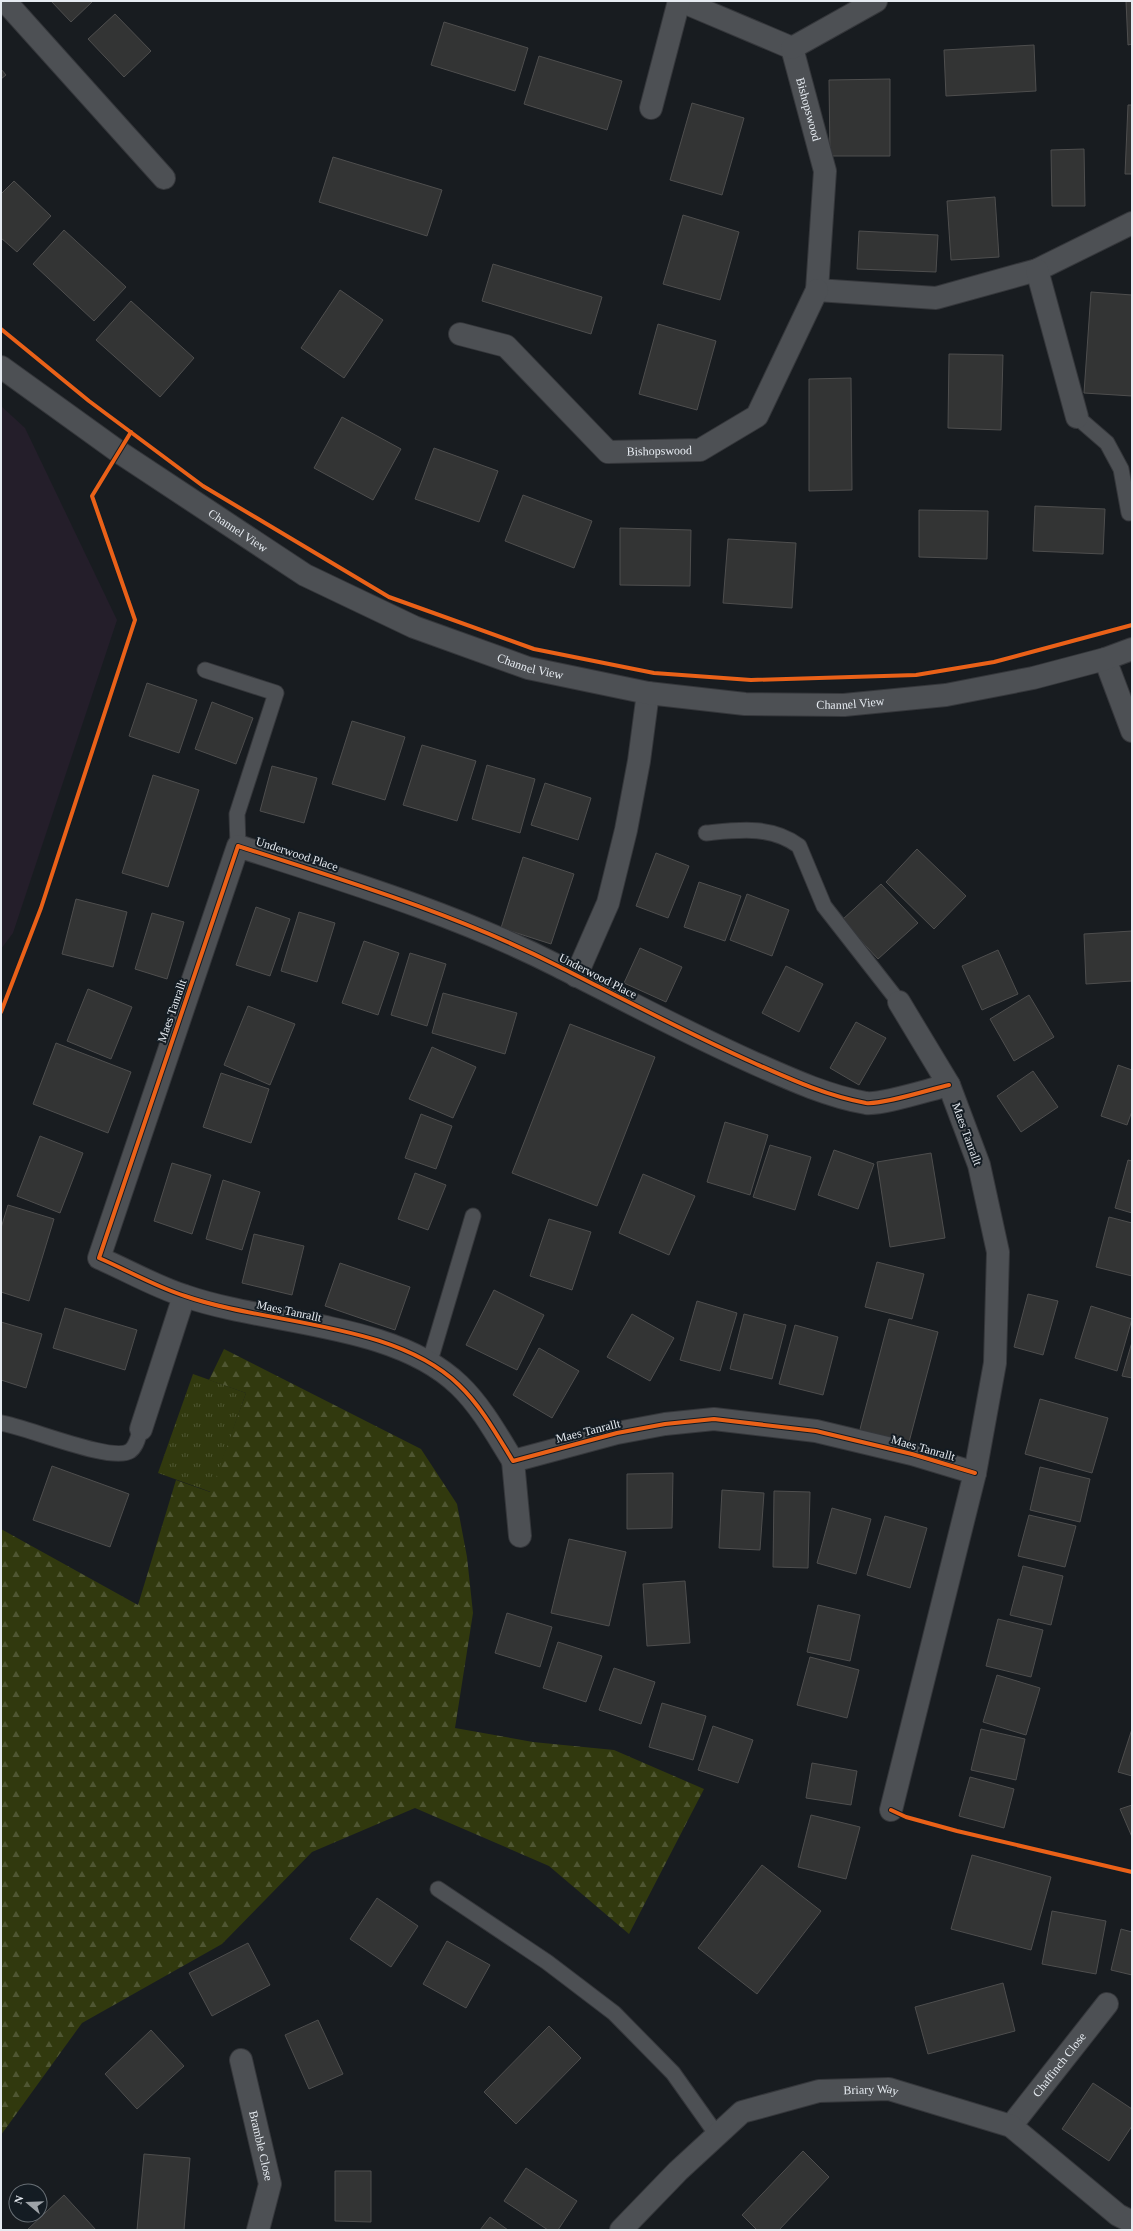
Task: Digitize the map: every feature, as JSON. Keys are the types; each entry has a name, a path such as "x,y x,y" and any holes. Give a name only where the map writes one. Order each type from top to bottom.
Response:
{"street":[{"path":"5,1 164,178"},
{"path":"650,108 680,1 792,48 876,1"},
{"name":"Bishopswood","path":"460,334 506,346 608,452 700,450 757,416 817,290 824,171 792,48"},
{"path":"817,290 936,298 1036,270 1132,223"},
{"path":"1036,270 1077,417"},
{"name":"Channel View","path":"1,367 100,439 200,508 305,575 414,627 528,668 648,693 745,704 844,704 946,695 1033,678 1105,659 1132,649"},
{"path":"1105,659 1132,731"},
{"path":"576,976 608,903 626,830 639,761 648,693"},
{"name":"Underwood Place","path":"238,846 430,909 557,966 723,1049 790,1078 840,1097 869,1103 949,1085"},
{"name":"Maes Tanrallt","path":"238,846 99,1258 184,1296 249,1313 380,1340 415,1355 458,1384 475,1403 513,1461 617,1433 664,1424 714,1419 816,1431 912,1454 975,1473 995,1363 998,1252 979,1164 949,1085 899,1002"},
{"path":"141,1429 184,1296"},
{"path":"513,1461 520,1536"},
{"path":"891,1810 975,1473"},
{"name":"Chaffinch Close","path":"1011,2126 1107,2004"},
{"name":"Bramble Close","path":"241,2060 270,2184 258,2230"},
{"name":"Briary Way","path":"621,2230 678,2171 742,2112 819,2092 889,2089 1011,2126 1118,2215 1132,2222"}],"lane":[{"path":"1077,417 1107,442 1121,469 1129,513"},
{"path":"205,670 276,693 237,814 238,846"},
{"path":"706,833 749,829 766,831 793,841 799,846 824,906 899,1002"},
{"path":"429,1364 473,1216"},
{"path":"1,1423 23,1427 81,1446 109,1453 122,1454 130,1451 135,1444 141,1429"},
{"path":"438,1889 547,1962 614,2013 672,2074 717,2135"}],"shaded area":[{"path":"1,406 25,428 117,620 13,933 1,949"}],"green space":[{"path":"224,1349 421,1449 457,1504 467,1557 473,1613 455,1728 533,1742 614,1750 704,1789 629,1934 549,1866 415,1808 312,1852 222,1944 82,2023 1,2135 1,1529 138,1605 176,1480 210,1492 246,1393 209,1380"},
{"path":"193,1374 246,1393 211,1492 158,1473"}],"building":[{"path":"51,1 93,1 71,22"},
{"path":"1126,1 1132,1 1132,44 1128,45"},
{"path":"115,14 151,51 124,77 88,39"},
{"path":"444,22 528,48 515,91 431,65"},
{"path":"1034,45 1036,91 946,96 944,50"},
{"path":"539,56 622,81 607,130 524,104"},
{"path":"1,69 6,75 1,79"},
{"path":"890,79 890,156 830,156 829,80"},
{"path":"692,103 744,118 722,195 670,180"},
{"path":"1128,105 1132,105 1132,174 1125,174"},
{"path":"1084,149 1085,206 1052,206 1051,150"},
{"path":"333,157 442,190 427,236 319,202"},
{"path":"14,181 51,216 17,252 1,238 1,194"},
{"path":"995,197 999,257 951,260 947,201"},
{"path":"683,215 739,232 720,300 663,284"},
{"path":"64,230 126,287 94,321 33,264"},
{"path":"859,231 938,235 936,272 857,269"},
{"path":"493,264 602,297 591,334 482,301"},
{"path":"340,290 383,320 344,378 301,348"},
{"path":"1091,292 1132,295 1132,396 1084,393"},
{"path":"131,301 194,358 160,397 96,340"},
{"path":"658,324 716,341 697,410 639,394"},
{"path":"949,354 1003,355 1001,430 948,428"},
{"path":"851,378 852,490 809,491 809,379"},
{"path":"342,417 401,449 373,500 314,468"},
{"path":"434,448 498,471 479,522 415,499"},
{"path":"523,495 592,521 574,568 505,541"},
{"path":"1035,506 1105,509 1103,554 1033,551"},
{"path":"919,510 988,511 987,559 919,557"},
{"path":"620,528 691,530 690,586 620,585"},
{"path":"728,539 796,543 792,608 723,603"},
{"path":"147,683 197,700 179,753 129,736"},
{"path":"212,702 253,718 236,764 195,749"},
{"path":"352,721 405,737 385,800 332,784"},
{"path":"422,745 476,761 457,821 403,805"},
{"path":"487,765 535,779 520,833 472,819"},
{"path":"272,766 317,778 304,823 260,811"},
{"path":"153,775 199,790 168,887 122,873"},
{"path":"545,783 591,798 578,840 531,825"},
{"path":"917,849 966,896 934,929 886,882"},
{"path":"656,853 689,866 668,918 636,906"},
{"path":"523,857 574,874 551,944 501,928"},
{"path":"699,882 741,896 725,941 684,927"},
{"path":"881,884 918,923 878,959 842,920"},
{"path":"747,894 789,910 772,956 730,940"},
{"path":"76,899 127,912 113,967 62,954"},
{"path":"256,907 290,919 270,976 236,965"},
{"path":"299,912 335,923 317,982 281,971"},
{"path":"152,913 184,922 167,979 135,969"},
{"path":"1132,931 1132,981 1086,984 1084,934"},
{"path":"364,941 399,953 378,1015 342,1003"},
{"path":"640,948 682,967 666,1002 624,983"},
{"path":"998,950 1018,994 982,1010 962,966"},
{"path":"410,953 446,964 427,1026 391,1015"},
{"path":"786,966 823,984 799,1032 762,1013"},
{"path":"88,989 132,1007 111,1059 67,1041"},
{"path":"443,993 517,1013 505,1054 432,1033"},
{"path":"1029,995 1054,1037 1014,1061 990,1019"},
{"path":"248,1006 295,1024 270,1085 224,1065"},
{"path":"856,1022 886,1038 859,1085 830,1068"},
{"path":"570,1024 655,1057 597,1206 512,1173"},
{"path":"56,1043 131,1072 108,1133 33,1104"},
{"path":"432,1047 476,1067 453,1118 409,1099"},
{"path":"1118,1065 1132,1070 1132,1111 1127,1125 1101,1116"},
{"path":"1033,1071 1058,1107 1021,1132 997,1096"},
{"path":"221,1073 269,1089 251,1143 203,1127"},
{"path":"421,1114 452,1126 436,1169 405,1158"},
{"path":"725,1122 768,1135 750,1195 707,1182"},
{"path":"40,1136 83,1153 60,1213 17,1196"},
{"path":"770,1145 811,1157 795,1210 753,1197"},
{"path":"834,1150 874,1164 858,1209 818,1195"},
{"path":"931,1153 945,1238 890,1247 877,1162"},
{"path":"1128,1160 1132,1161 1132,1213 1115,1208"},
{"path":"172,1163 211,1175 192,1234 154,1221"},
{"path":"415,1173 446,1185 428,1230 398,1219"},
{"path":"643,1174 695,1196 669,1255 619,1233"},
{"path":"223,1180 260,1192 242,1250 206,1239"},
{"path":"8,1205 54,1219 29,1301 1,1292 1,1228"},
{"path":"1109,1217 1132,1223 1132,1276 1096,1267"},
{"path":"549,1219 591,1232 572,1290 530,1276"},
{"path":"254,1234 304,1246 292,1295 242,1283"},
{"path":"877,1262 924,1274 912,1319 865,1307"},
{"path":"340,1263 410,1287 395,1330 325,1306"},
{"path":"494,1290 544,1315 517,1370 466,1345"},
{"path":"1028,1294 1058,1301 1043,1355 1014,1347"},
{"path":"697,1301 737,1313 720,1371 680,1360"},
{"path":"1091,1306 1132,1319 1117,1371 1075,1358"},
{"path":"65,1308 137,1330 125,1370 53,1348"},
{"path":"632,1314 674,1338 650,1381 607,1357"},
{"path":"744,1314 786,1325 772,1379 730,1369"},
{"path":"889,1319 938,1332 908,1446 859,1433"},
{"path":"1,1322 42,1334 26,1388 1,1380"},
{"path":"795,1325 838,1337 823,1395 779,1384"},
{"path":"1132,1342 1132,1378 1122,1376"},
{"path":"539,1348 579,1371 552,1418 513,1395"},
{"path":"1040,1399 1108,1418 1092,1473 1025,1454"},
{"path":"52,1466 129,1494 110,1547 33,1520"},
{"path":"1040,1467 1090,1479 1080,1522 1030,1510"},
{"path":"673,1473 672,1528 627,1529 627,1474"},
{"path":"722,1490 764,1493 760,1550 719,1548"},
{"path":"774,1491 810,1492 808,1568 773,1567"},
{"path":"832,1508 871,1519 856,1574 817,1563"},
{"path":"1029,1515 1076,1526 1065,1567 1018,1556"},
{"path":"885,1516 927,1528 910,1588 867,1575"},
{"path":"569,1539 626,1552 609,1626 551,1613"},
{"path":"1023,1566 1063,1576 1051,1625 1010,1615"},
{"path":"685,1581 690,1643 647,1646 643,1584"},
{"path":"818,1605 860,1615 850,1661 807,1652"},
{"path":"507,1613 552,1627 540,1667 495,1653"},
{"path":"998,1619 1043,1630 1031,1677 986,1666"},
{"path":"558,1642 602,1656 586,1702 543,1688"},
{"path":"810,1657 859,1670 847,1718 797,1705"},
{"path":"614,1668 655,1682 641,1724 599,1710"},
{"path":"997,1675 1040,1688 1026,1735 983,1722"},
{"path":"662,1703 706,1716 693,1760 649,1747"},
{"path":"713,1726 753,1740 738,1783 698,1770"},
{"path":"981,1729 1025,1739 1016,1780 971,1770"},
{"path":"1132,1729 1132,1776 1118,1772"},
{"path":"812,1763 857,1771 851,1805 806,1798"},
{"path":"970,1777 1014,1789 1004,1828 959,1816"},
{"path":"1132,1805 1132,1837 1120,1809"},
{"path":"811,1815 860,1827 846,1879 798,1867"},
{"path":"972,1855 1051,1877 1031,1950 951,1929"},
{"path":"762,1865 821,1911 757,1994 698,1948"},
{"path":"377,1898 418,1926 391,1967 350,1939"},
{"path":"1052,1911 1106,1921 1096,1974 1042,1964"},
{"path":"1121,1929 1132,1932 1132,1975 1111,1970"},
{"path":"447,1941 490,1965 466,2008 423,1984"},
{"path":"248,1943 270,1985 212,2016 189,1973"},
{"path":"1003,1983 1015,2031 928,2054 915,2007"},
{"path":"318,2020 343,2074 309,2089 285,2035"},
{"path":"549,2026 581,2058 516,2124 484,2092"},
{"path":"151,2030 184,2066 137,2109 105,2074"},
{"path":"1093,2083 1132,2109 1132,2126 1109,2161 1062,2129"},
{"path":"803,2151 829,2177 779,2230 757,2230 742,2215"},
{"path":"144,2154 190,2158 184,2230 137,2230"},
{"path":"526,2168 577,2201 558,2230 548,2230 504,2201"},
{"path":"335,2171 371,2171 371,2222 335,2221"},
{"path":"64,2195 96,2230 27,2230 34,2223 48,2223 48,2210"},
{"path":"490,2217 508,2230 480,2230"}],"cycle path":[{"path":"1,329 89,401 203,486 389,597 534,649 654,673 751,680 916,675 994,662 1132,625"},
{"path":"1,1012 41,908 135,620 92,496 131,432"},
{"path":"949,1085 883,1102 873,1103 866,1103 837,1096 781,1075 729,1052 558,966 480,930 400,900 238,846 99,1258 152,1283 185,1296 218,1306 329,1328 366,1337 400,1349 432,1364 467,1393 482,1411 513,1461 617,1433 665,1424 714,1419 816,1431 912,1454 975,1473"},
{"path":"891,1810 906,1817 957,1831 1132,1872"}]}
